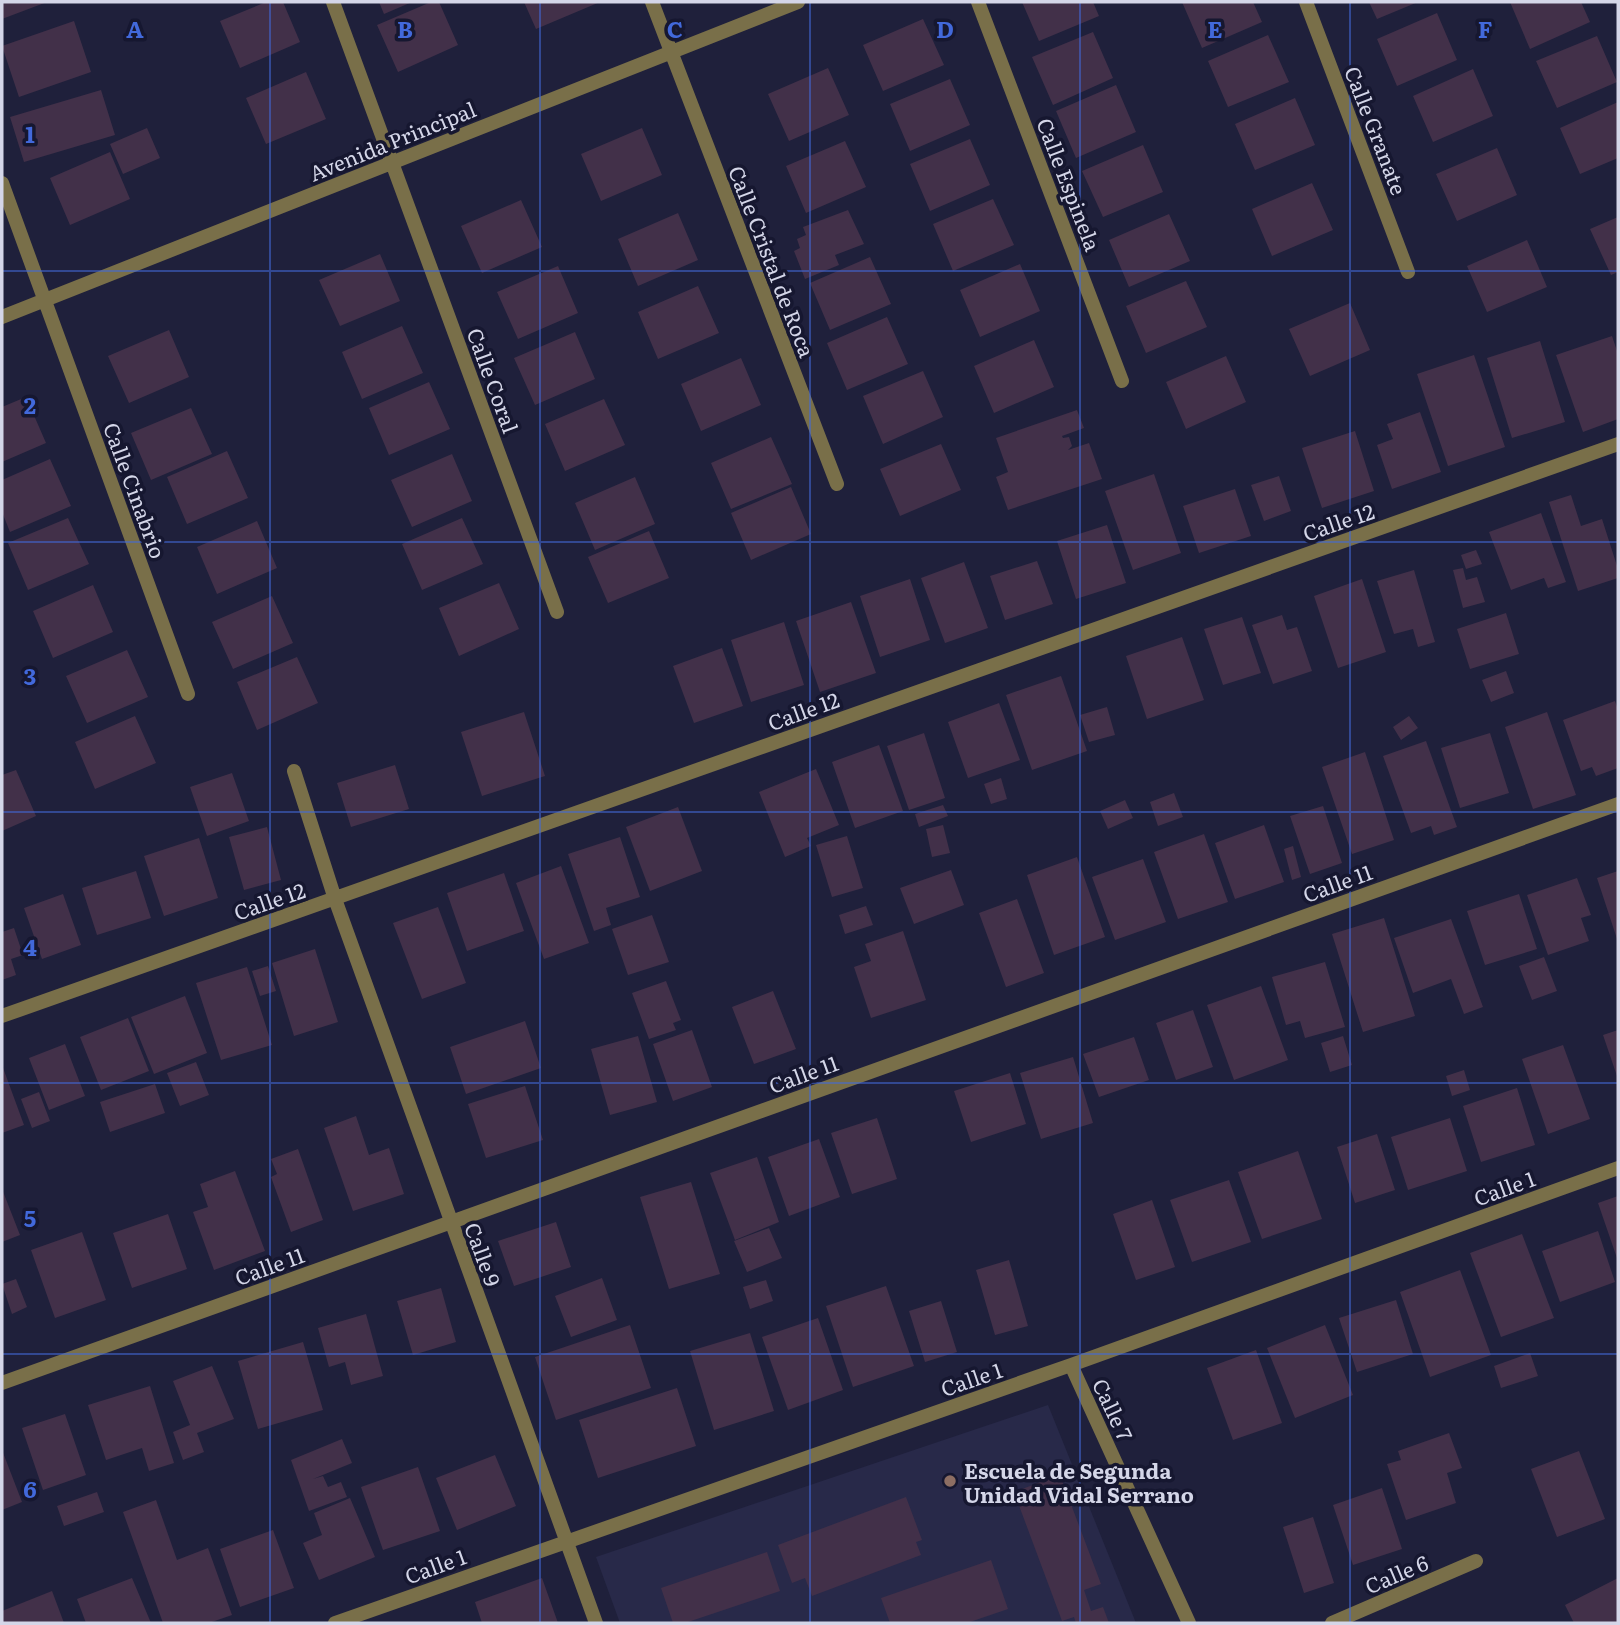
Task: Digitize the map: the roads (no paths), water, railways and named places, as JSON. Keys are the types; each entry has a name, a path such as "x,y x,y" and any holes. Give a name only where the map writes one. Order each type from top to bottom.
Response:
{"street":[{"name":"Calle Coral","path":"333,2 557,612"},
{"name":"Calle Cristal de Roca","path":"652,2 837,484"},
{"name":"Avenida Principal","path":"2,317 798,2"},
{"name":"Calle Espinela","path":"978,2 1122,381"},
{"name":"Calle Granate","path":"1306,2 1408,272"},
{"name":"Calle Cinabrio","path":"2,183 188,694"},
{"name":"Calle 12","path":"2,1016 1618,444"},
{"name":"Calle 9","path":"294,771 335,899 596,1623"},
{"name":"Calle 11","path":"2,1383 1618,804"},
{"name":"Calle 1","path":"335,1623 1071,1365 1618,1168"},
{"name":"Calle 7","path":"1071,1365 1189,1623"},
{"name":"Calle 6","path":"1332,1623 1476,1561"}],"place":[{"name":"Escuela de Segunda Unidad Vidal Serrano","path":"950,1481"}]}
